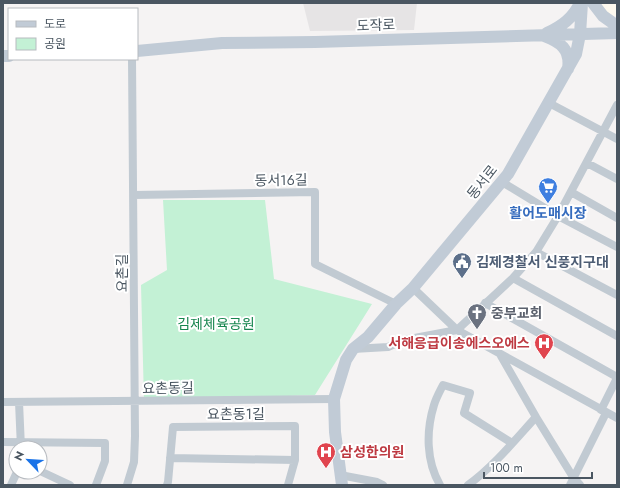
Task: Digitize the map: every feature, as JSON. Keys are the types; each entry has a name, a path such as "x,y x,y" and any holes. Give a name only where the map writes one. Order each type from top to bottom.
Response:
{"main road":[{"name":"동서로","path":"341,480 335,432 334,399 346,360 353,349 368,336 396,304 413,288 502,182 550,103 576,54 580,34 581,3"},
{"path":"541,35 560,27 569,20 581,3"},
{"path":"593,3 603,16 617,26"},
{"name":"도작로","path":"138,51 222,43 315,42 617,33"},
{"path":"541,35 558,42 568,54 568,70"}],"street":[{"name":"요촌길","path":"127,485 134,462 136,402 132,60"},
{"path":"550,103 617,139"},
{"path":"353,349 388,347 404,340 457,330 512,278 536,252 558,216 617,105"},
{"path":"587,162 617,180"},
{"path":"502,182 558,216 617,247"},
{"name":"동서16길","path":"134,195 314,192 315,264 396,304"},
{"path":"571,192 617,218"},
{"path":"536,252 617,295"},
{"path":"512,278 617,336"},
{"path":"413,288 457,330 617,418"},
{"path":"485,303 617,377 604,411 570,485"},
{"path":"501,355 536,417 573,477 580,485"},
{"path":"440,485 431,462 428,437 434,404 443,385 470,394 464,413 512,443"},
{"name":"요촌동길","path":"3,402 136,402 334,399"},
{"path":"19,402 21,440"},
{"path":"468,485 476,480 536,417"},
{"name":"요촌동1길","path":"167,485 173,427 295,426 295,460 288,485"},
{"path":"48,444 105,443 105,461 96,485"},
{"path":"170,458 295,460"},
{"path":"48,475 70,485"},
{"path":"341,480 377,482 383,485"}],"shaded area":[{"path":"303,3 417,3 414,30 310,31"},
{"path":"602,3 617,3 617,16 614,16 602,9"}],"green space":[{"name":"김제체육공원","path":"163,200 265,200 274,279 372,304 315,395 144,401 141,285 167,270"}],"place":[{"name":"활어도매시장","path":"548,204"},
{"name":"김제경찰서 신풍지구대","path":"462,279"},
{"name":"중부교회","path":"477,330"},
{"name":"서해응급이송에스오에스","path":"544,360"},
{"name":"삼성한의원","path":"326,469"}]}
